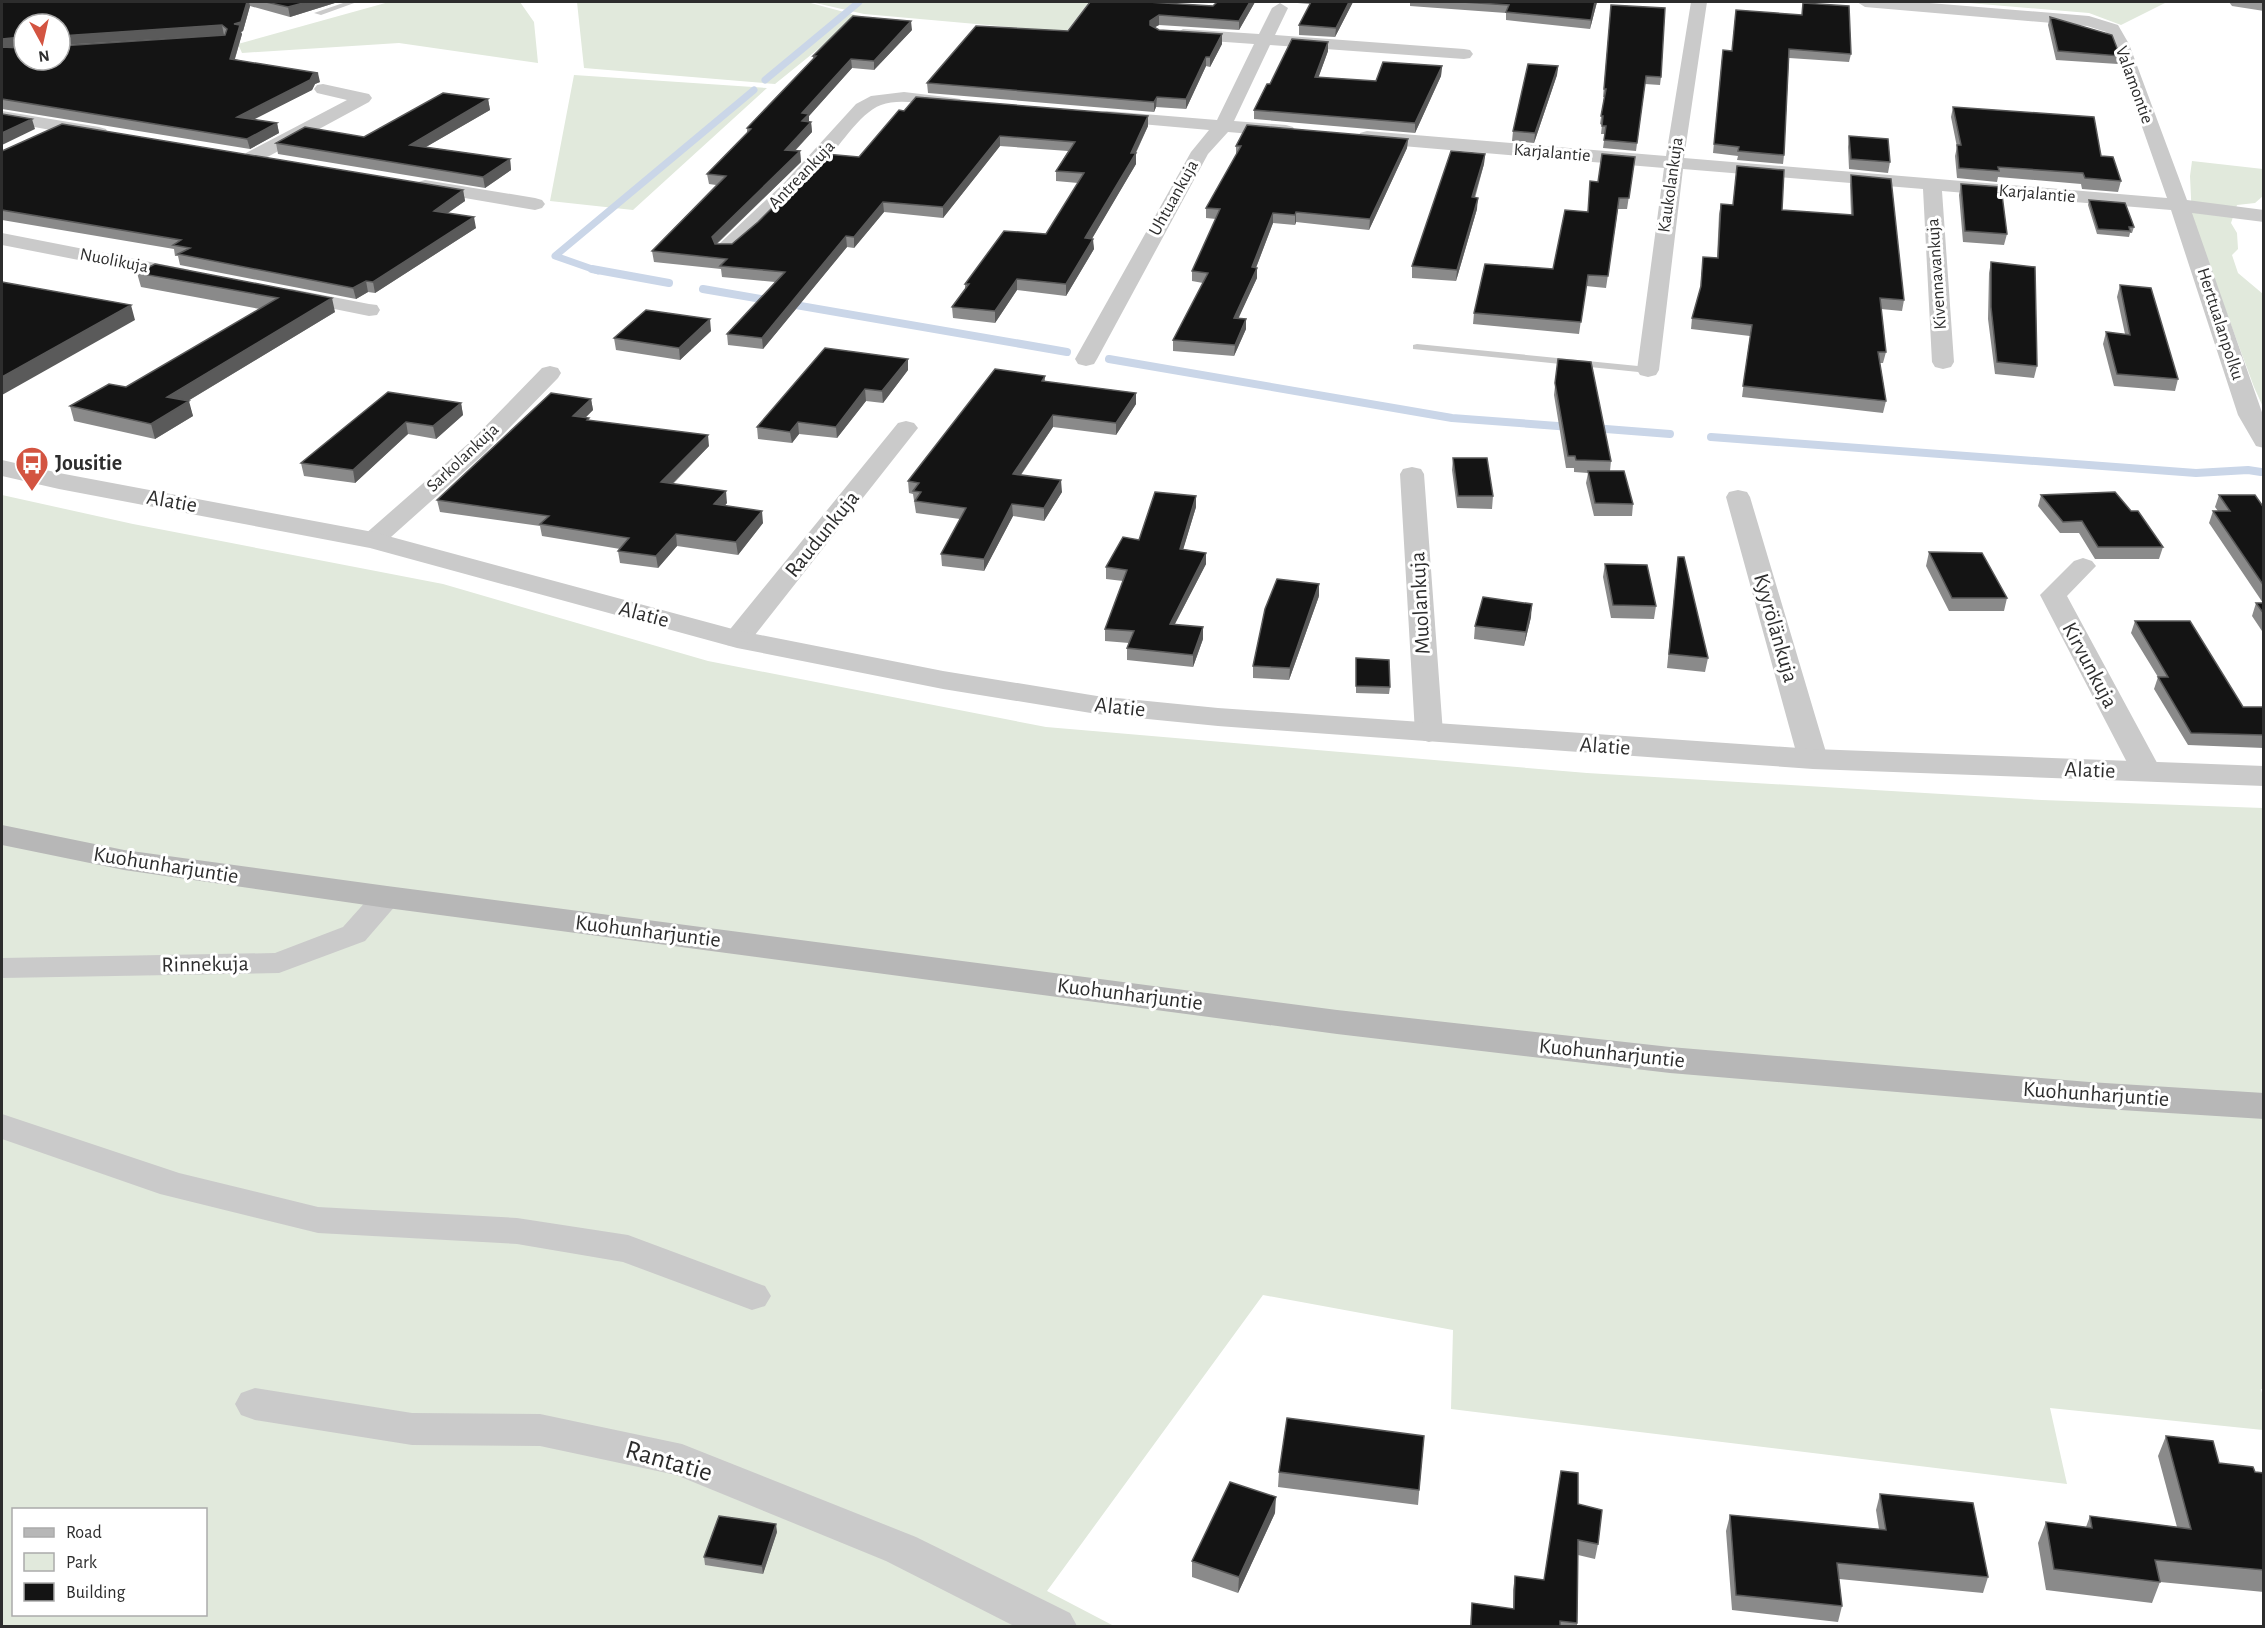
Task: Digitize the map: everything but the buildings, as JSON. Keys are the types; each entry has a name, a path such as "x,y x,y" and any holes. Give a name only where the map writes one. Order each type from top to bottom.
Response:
{"highway":[{"path":"2238,2 2264,6"}],"main road":[{"name":"Kuohunharjuntie","path":"2,835 124,860 387,897 1337,1022 1670,1060 2089,1095 2264,1106"}],"street":[{"name":"Kaukolankuja","path":"1648,370 1674,163 1699,2"},
{"name":"Valamontie","path":"1865,2 2089,21 2112,29 2121,44 2178,205"},
{"name":"Uhtuankuja","path":"1086,359 1200,152 1223,126 1280,8"},
{"path":"1171,33 1464,54"},
{"path":"253,157 363,98 323,89"},
{"name":"Antreankuja","path":"725,249 751,227 832,145 861,109 877,100 890,98 974,104"},
{"path":"1092,114 1303,132"},
{"path":"2,116 118,136"},
{"path":"31,140 61,126"},
{"name":"Karjalantie","path":"1348,136 2178,205 2264,216"},
{"path":"231,154 276,161"},
{"path":"405,183 535,204"},
{"name":"Kivennavankuja","path":"1932,186 1943,362"},
{"name":"Herttualanpolku","path":"2178,205 2250,415 2264,441"},
{"name":"Nuolikuja","path":"2,239 200,278"},
{"path":"268,291 369,310"},
{"name":"Sarkolankuja","path":"373,540 477,448 550,373"},
{"name":"Raudunkuja","path":"737,639 906,428"},
{"name":"Alatie","path":"2,468 59,481 373,540 737,639 943,680 1098,705 1218,717 1429,733 1813,759 2264,776"},
{"name":"Muolankuja","path":"1412,474 1429,733"},
{"name":"Kyyrölänkuja","path":"1738,497 1813,759"},
{"name":"Kirvunkuja","path":"2083,566 2053,595 2147,772"},
{"name":"Rinnekuja","path":"2,968 279,963 354,934 387,897"},
{"path":"2,1126 173,1185 318,1220 517,1231 628,1249 752,1296"},
{"name":"Rantatie","path":"255,1404 412,1430 540,1430 682,1460 901,1549 1055,1626"}],"lane":[{"path":"318,13 352,2"},
{"path":"1417,347 1648,370"}],"green space":[{"path":"389,2 520,2 534,22 538,63 399,43 242,53 238,44"},
{"path":"577,2 807,2 859,16 775,84 584,68"},
{"path":"811,2 1089,2 1066,32 864,14"},
{"path":"1957,2 2167,2 2121,25 2089,13"},
{"path":"574,75 767,88 633,210 550,201"},
{"path":"2192,161 2263,169 2263,196 2255,203 2237,205 2231,223 2237,233 2238,249 2232,255 2238,273 2263,294 2263,407 2192,219 2190,176"},
{"path":"2,495 133,524 443,584 708,661 1046,727 1587,773 2042,800 2263,808 2264,1389 2261,1389 2263,1430 2050,1408 2067,1484 1451,1409 1453,1330 1263,1295 1047,1591 1114,1626 2,1626"}],"waterway":[{"path":"765,80 859,2"},
{"path":"593,269 555,256 754,90"},
{"path":"593,269 669,283"},
{"path":"593,269 598,271"},
{"path":"703,289 1067,352"},
{"path":"1109,359 1452,418 1571,427"},
{"path":"1593,428 1670,434"},
{"path":"1711,437 2196,473 2248,470 2261,472"}],"place":[{"name":"Jousitie","path":"32,492"}]}
